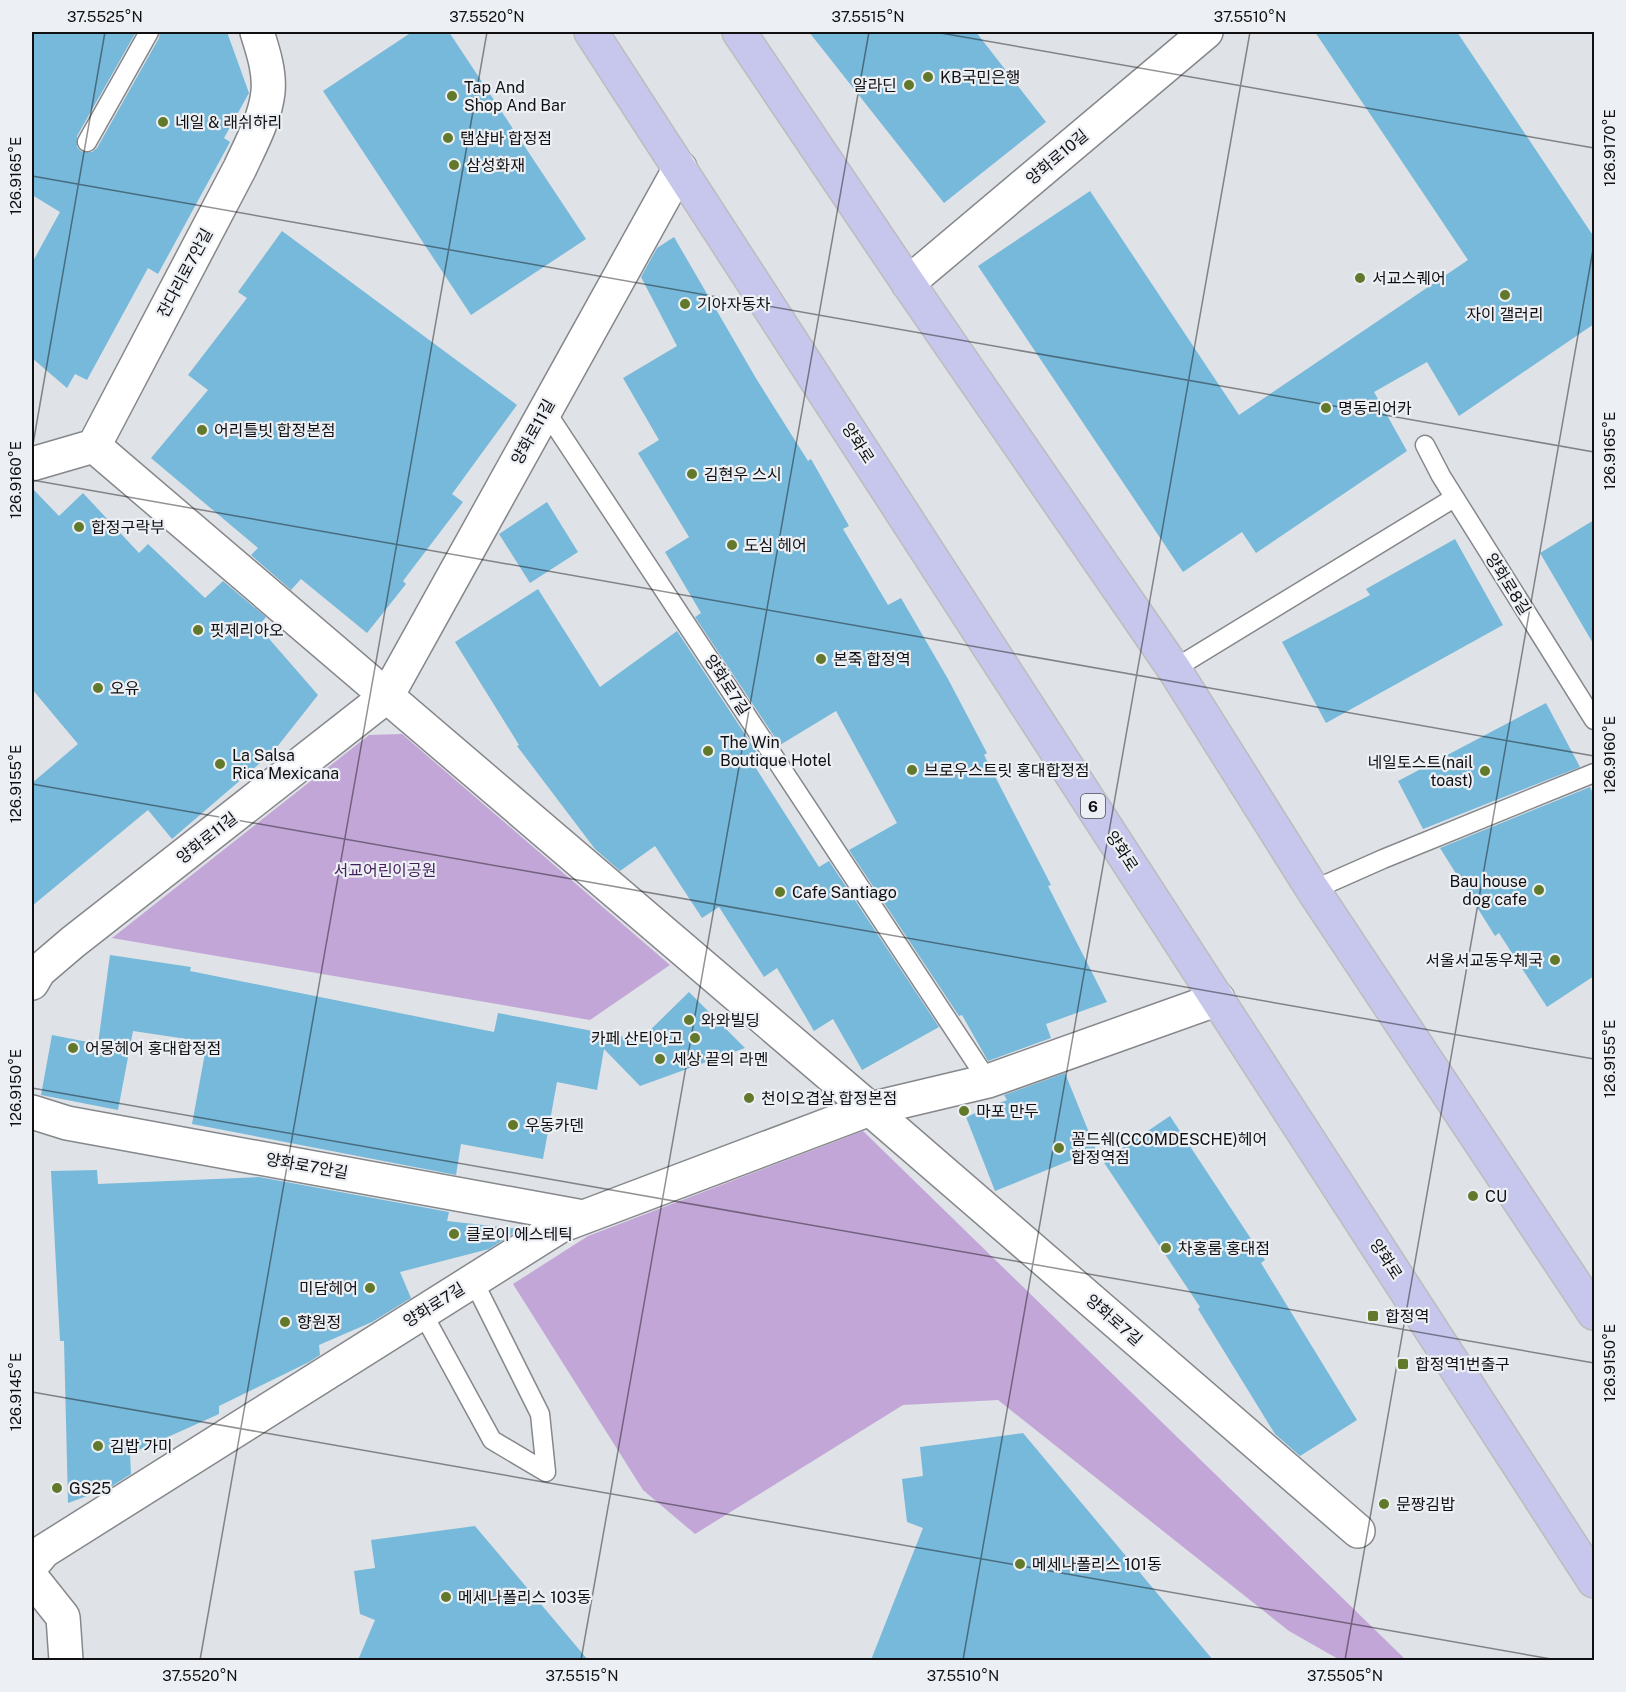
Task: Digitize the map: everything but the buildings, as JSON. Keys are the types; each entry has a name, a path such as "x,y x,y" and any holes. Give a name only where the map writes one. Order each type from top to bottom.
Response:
{"main road":[{"name":"양화로","path":"591,32 1594,1581"},
{"path":"739,32 908,283 1174,669 1313,890 1594,1313"}],"street":[{"name":"잔다리로7안길","path":"94,446 240,168 260,125 268,92 266,62 257,32"},
{"name":"양화로10길","path":"908,283 1206,32"},
{"name":"양화로11길","path":"32,983 39,970 73,942 387,696 680,168"},
{"path":"32,464 94,446 387,696"},
{"name":"양화로7길","path":"387,696 1358,1531"},
{"name":"양화로7길","path":"32,1565 44,1551 560,1226 870,1109 988,1081 1218,999"},
{"name":"양화로7안길","path":"32,1112 67,1123 583,1217"},
{"path":"32,1578 63,1617 66,1660"}],"lane":[{"path":"87,142 149,32"},
{"name":"양화로7길","path":"545,410 988,1081"},
{"name":"양화로8길","path":"1425,446 1454,498 1594,720"},
{"path":"1174,669 1454,498"},
{"path":"1313,890 1594,773"},
{"path":"422,1312 492,1440 546,1472 540,1414 473,1280"}],"green space":[{"name":"서교어린이공원","path":"402,734 670,965 590,1020 112,938 369,735"},
{"path":"863,1131 1406,1660 1340,1660 1289,1631 998,1400 903,1405 695,1534 643,1490 513,1284 588,1236"}],"place":[{"name":"KB국민은행","path":"928,77"},
{"name":"알라딘","path":"909,85"},
{"name":"Tap And Shop And Bar","path":"452,96"},
{"name":"네일 & 래쉬하리","path":"163,122"},
{"name":"탭샵바 합정점","path":"448,138"},
{"name":"삼성화재","path":"454,165"},
{"name":"서교스퀘어","path":"1360,278"},
{"name":"자이 갤러리","path":"1505,295"},
{"name":"기아자동차","path":"685,304"},
{"name":"명동리어카","path":"1326,408"},
{"name":"어리틀빗 합정본점","path":"202,430"},
{"name":"김현우 스시","path":"692,474"},
{"name":"합정구락부","path":"79,527"},
{"name":"도심 헤어","path":"732,545"},
{"name":"핏제리아오","path":"198,630"},
{"name":"본죽 합정역","path":"821,659"},
{"name":"오유","path":"98,688"},
{"name":"The Win Boutique Hotel","path":"708,751"},
{"name":"La Salsa Rica Mexicana","path":"220,764"},
{"name":"브로우스트릿 홍대합정점","path":"912,770"},
{"name":"네일토스트(nail toast)","path":"1485,771"},
{"name":"Bau house dog cafe","path":"1539,890"},
{"name":"Cafe Santiago","path":"780,892"},
{"name":"서울서교동우체국","path":"1555,960"},
{"name":"와와빌딩","path":"689,1020"},
{"name":"카페 산티아고","path":"695,1038"},
{"name":"어몽헤어 홍대합정점","path":"73,1048"},
{"name":"세상 끝의 라멘","path":"660,1059"},
{"name":"천이오겹살 합정본점","path":"749,1098"},
{"name":"마포 만두","path":"964,1111"},
{"name":"우동카덴","path":"513,1125"},
{"name":"꼼드쉐(CCOMDESCHE)헤어 합정역점","path":"1059,1148"},
{"name":"CU","path":"1473,1196"},
{"name":"클로이 에스테틱","path":"454,1234"},
{"name":"차홍룸 홍대점","path":"1166,1248"},
{"name":"미담헤어","path":"370,1288"},
{"name":"합정역","path":"1373,1316"},
{"name":"향원정","path":"285,1322"},
{"name":"합정역1번출구","path":"1403,1364"},
{"name":"김밥 가미","path":"98,1446"},
{"name":"GS25","path":"57,1488"},
{"name":"문짱김밥","path":"1384,1504"},
{"name":"메세나폴리스 101동","path":"1020,1564"},
{"name":"메세나폴리스 103동","path":"446,1597"}]}
